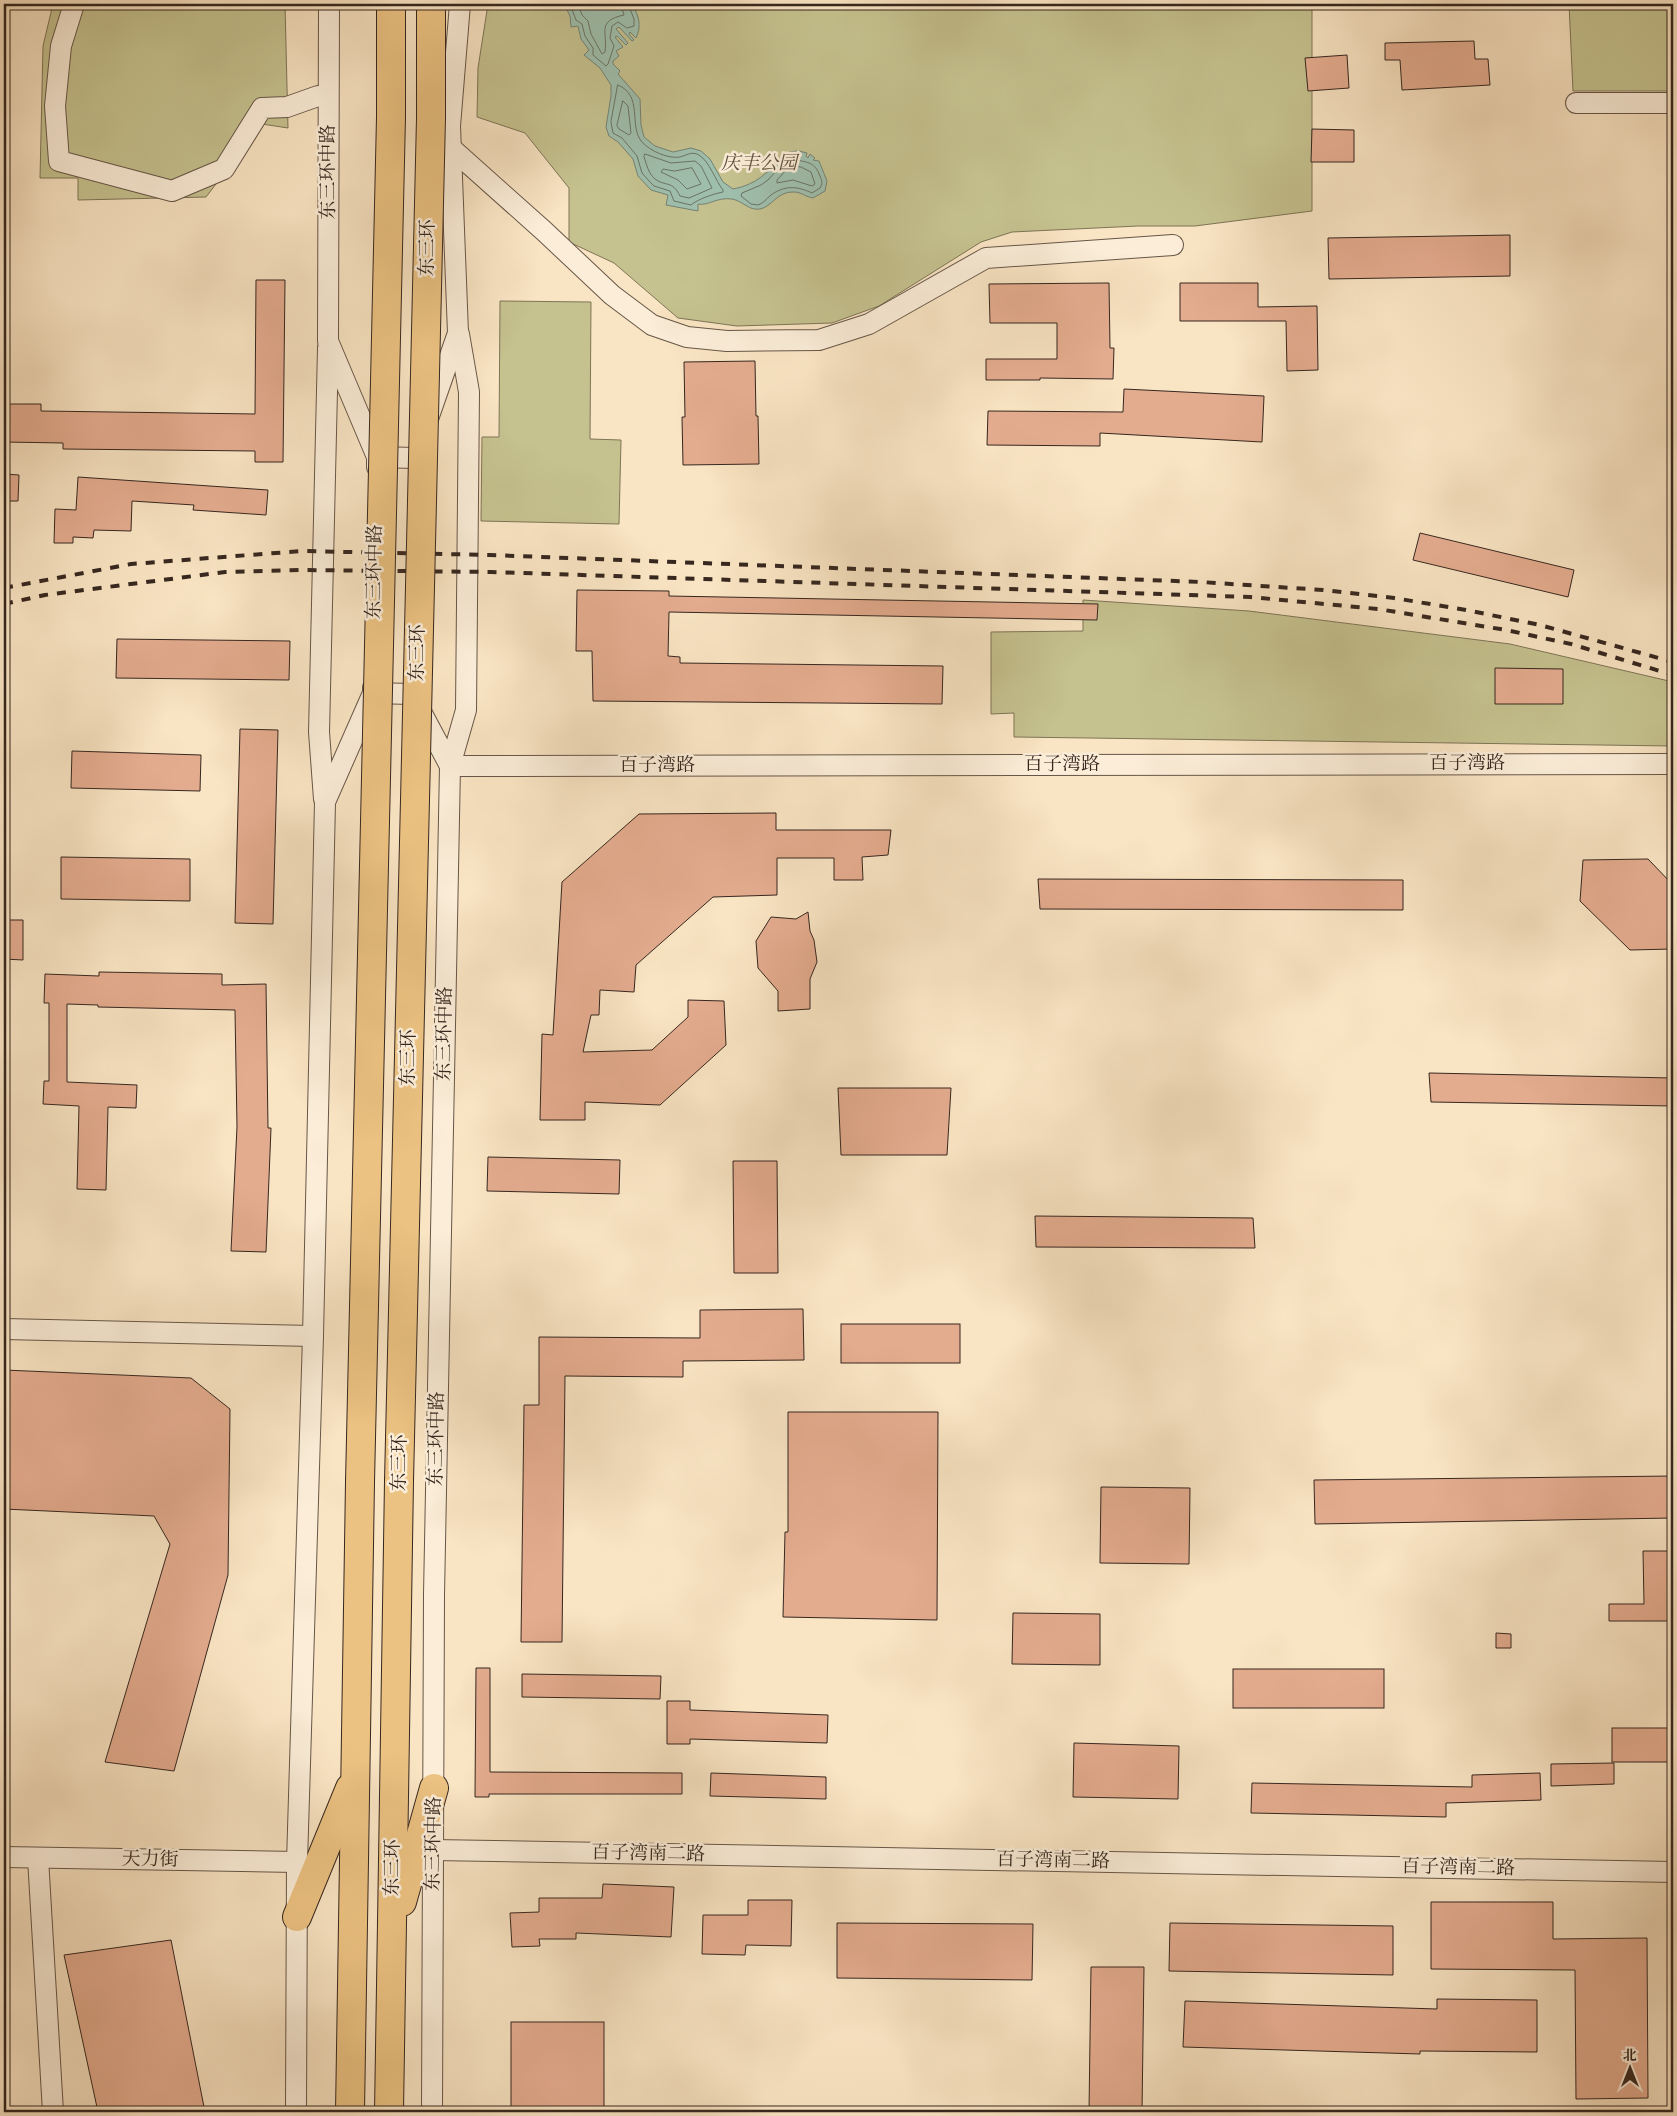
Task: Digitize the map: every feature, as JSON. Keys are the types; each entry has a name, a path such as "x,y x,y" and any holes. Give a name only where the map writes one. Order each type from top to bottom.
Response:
{"highway":[{"name":"东三环","path":"350,2112 360,1482 391,117 390,4"},
{"name":"东三环","path":"389,2112 399,1481 430,128 431,4"},
{"path":"297,1917 356,1776"},
{"path":"392,1940 434,1788"}],"street":[{"path":"74,4 61,46 55,106 59,161 172,190 224,169 262,108 287,107 318,96"},
{"name":"东三环中路","path":"296,2112 297,1862 313,1336 325,802 319,732 328,341 330,4"},
{"name":"东三环中路","path":"432,2112 434,1585 450,766 466,710 469,392 458,333 450,126 460,4"},
{"path":"1576,103 1673,103"},
{"path":"451,148 612,295 652,325 687,337 727,341 818,340 868,324 986,258 1173,245"},
{"name":"东三环中路","path":"450,766 411,694 414,458 458,333"},
{"name":"东三环中路","path":"325,802 373,693 377,457 328,341"},
{"path":"377,457 414,458"},
{"path":"373,693 411,694"},
{"name":"百子湾路","path":"450,766 1673,764"},
{"path":"4,1330 313,1336"},
{"name":"百子湾南二路","path":"434,1850 1673,1872"},
{"name":"天力街","path":"4,1857 297,1862"},
{"path":"38,1858 53,2112"}],"green space":[{"path":"53,4 285,4 288,128 262,124 206,197 78,200 78,178 40,178 43,46"},
{"name":"庆丰公园","path":"488,4 1312,4 1312,211 1195,226 1138,226 1012,232 981,242 879,306 832,323 737,326 678,318 614,263 569,242 569,188 525,133 477,117 478,68"},
{"path":"1569,4 1673,4 1673,91 1573,91"},
{"path":"500,301 591,302 590,439 621,440 619,524 481,521 482,437 499,437"},
{"path":"1083,600 1249,611 1510,644 1669,681 1673,683 1673,746 1014,737 1014,713 991,714 991,632 1083,631"}],"water":[{"path":"564,4 574,4 576,6 577,4 584,4 587,6 590,4 631,4 634,8 639,20 638,34 636,38 630,32 629,34 634,40 632,41 619,27 616,29 628,43 626,45 617,36 615,37 623,47 616,51 619,56 613,61 613,64 620,71 618,74 640,99 641,125 644,137 655,146 673,152 691,148 701,151 710,159 723,182 733,189 749,184 761,177 784,154 790,157 789,152 797,151 797,156 799,156 799,151 807,153 806,156 808,158 810,154 815,158 813,160 819,161 827,181 825,191 813,198 797,192 788,192 760,209 753,209 732,199 698,204 698,211 666,205 668,195 651,190 638,176 633,159 618,142 609,136 606,127 611,85 600,68 584,55 589,50 581,39 578,26 571,27 570,16"}],"building":[{"path":"1474,41 1475,59 1488,59 1490,85 1402,90 1400,60 1385,60 1385,43"},
{"path":"1347,55 1349,88 1308,91 1305,58"},
{"path":"1312,129 1354,130 1354,162 1311,162"},
{"path":"1510,235 1510,276 1329,279 1328,238"},
{"path":"256,280 285,280 283,462 255,462 255,451 63,449 63,443 4,442 4,404 41,404 41,411 255,414"},
{"path":"1109,283 1110,348 1114,348 1113,379 1040,378 1040,380 986,380 986,359 1057,359 1057,323 990,323 989,284"},
{"path":"1180,283 1258,283 1258,307 1317,306 1318,370 1287,371 1286,321 1180,321"},
{"path":"755,361 759,464 683,465 682,417 685,417 684,362"},
{"path":"1124,389 1264,396 1262,442 1100,433 1100,446 987,445 988,411 1123,412"},
{"path":"4,474 19,475 18,501 4,501"},
{"path":"78,477 268,490 266,515 193,510 194,505 132,501 131,531 94,530 93,538 73,537 73,543 54,543 55,509 76,510"},
{"path":"1420,533 1574,570 1568,597 1413,560"},
{"path":"577,590 669,591 669,596 1098,604 1097,620 669,612 668,656 680,657 680,663 943,666 942,704 593,701 592,651 576,651"},
{"path":"117,639 290,641 289,680 116,678"},
{"path":"1495,668 1563,669 1563,704 1495,704"},
{"path":"240,729 278,730 273,924 235,923"},
{"path":"72,751 201,755 200,791 71,788"},
{"path":"776,813 776,830 891,830 888,855 862,857 863,880 834,880 834,858 777,858 777,895 713,897 636,965 634,992 600,990 599,1015 591,1015 583,1052 652,1050 688,1017 688,1000 724,1001 726,1045 660,1105 585,1102 585,1120 540,1120 542,1034 553,1035 562,882 639,814"},
{"path":"61,857 190,859 190,901 61,899"},
{"path":"1648,859 1673,885 1673,949 1630,950 1580,901 1583,860"},
{"path":"1038,879 1403,880 1403,910 1040,909"},
{"path":"808,912 817,962 810,979 810,1009 778,1011 778,991 758,968 756,941 771,917 796,919"},
{"path":"4,920 23,920 23,960 4,959"},
{"path":"99,972 222,974 222,985 266,984 268,1128 271,1128 266,1252 231,1251 237,1127 235,1010 98,1007 98,1005 67,1004 67,1082 137,1085 136,1108 108,1107 106,1190 77,1189 79,1106 43,1104 44,1081 49,1081 49,1003 44,1003 45,974 99,976"},
{"path":"1429,1073 1673,1078 1673,1106 1431,1102"},
{"path":"838,1088 951,1088 947,1155 841,1155"},
{"path":"488,1157 620,1160 619,1194 487,1191"},
{"path":"733,1161 777,1161 778,1273 734,1273"},
{"path":"1035,1216 1253,1218 1255,1248 1036,1247"},
{"path":"803,1309 804,1360 683,1361 683,1377 565,1376 562,1642 521,1642 524,1405 539,1405 539,1337 700,1338 700,1310"},
{"path":"841,1324 960,1324 960,1363 841,1363"},
{"path":"4,1370 191,1378 230,1409 228,1575 174,1771 105,1762 170,1544 154,1516 4,1509"},
{"path":"788,1412 938,1412 937,1620 783,1617 785,1532 788,1532"},
{"path":"1673,1476 1673,1518 1315,1524 1314,1480"},
{"path":"1101,1487 1190,1488 1189,1564 1100,1563"},
{"path":"1643,1551 1673,1551 1673,1621 1609,1621 1609,1604 1644,1604"},
{"path":"1013,1613 1100,1614 1100,1665 1012,1664"},
{"path":"1496,1633 1511,1634 1511,1648 1496,1648"},
{"path":"476,1668 490,1668 490,1772 682,1773 682,1794 489,1794 489,1797 475,1797"},
{"path":"1233,1669 1384,1669 1384,1708 1233,1708"},
{"path":"522,1674 661,1676 660,1699 522,1697"},
{"path":"667,1701 690,1701 690,1710 828,1715 827,1743 690,1739 690,1744 667,1744"},
{"path":"1612,1728 1673,1728 1673,1762 1612,1762"},
{"path":"1074,1743 1179,1746 1178,1799 1073,1797"},
{"path":"1614,1763 1614,1784 1551,1786 1551,1764"},
{"path":"711,1773 826,1777 826,1799 710,1796"},
{"path":"1540,1773 1541,1800 1446,1803 1446,1817 1251,1813 1252,1783 1472,1787 1472,1775"},
{"path":"603,1884 674,1887 671,1937 576,1933 576,1939 539,1939 540,1946 512,1947 510,1913 539,1912 539,1898 602,1898"},
{"path":"748,1900 792,1900 791,1946 746,1945 745,1955 702,1954 703,1915 748,1915"},
{"path":"1431,1902 1553,1902 1553,1939 1647,1938 1648,2098 1576,2099 1575,1970 1431,1969"},
{"path":"837,1923 1033,1924 1032,1980 837,1978"},
{"path":"1170,1923 1393,1926 1393,1975 1169,1971"},
{"path":"171,1940 205,2112 98,2112 64,1955"},
{"path":"1091,1967 1144,1967 1142,2112 1089,2112"},
{"path":"1437,1999 1537,2000 1537,2052 1420,2051 1420,2054 1183,2047 1185,2001 1437,2009"},
{"path":"511,2022 604,2022 604,2112 511,2112"}],"railway":[{"path":"4,588 131,564 302,551 490,555 1201,582 1323,590 1394,598 1466,610 1540,625 1673,662"},
{"path":"4,604 45,595 225,572 301,570 491,572 1250,597 1378,609 1506,630 1571,644 1673,675"}]}
